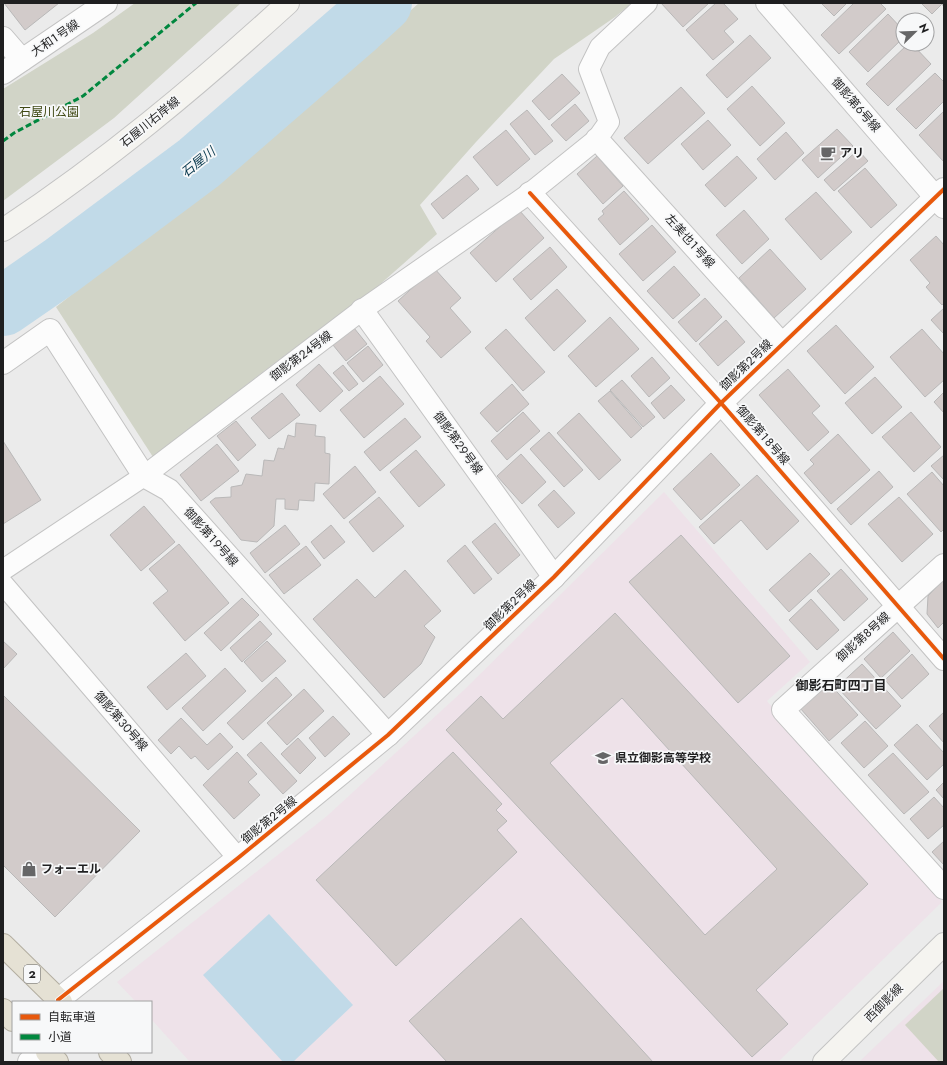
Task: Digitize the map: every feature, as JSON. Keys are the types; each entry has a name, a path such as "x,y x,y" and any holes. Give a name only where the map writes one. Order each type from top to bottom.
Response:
{"highway":[{"name":"2","path":"3,945 60,1001"},
{"path":"3,1010 12,1019"},
{"path":"48,1053 57,1062"},
{"path":"111,1053 120,1062"}],"street":[{"name":"大和１号線","path":"3,73 106,3"},
{"name":"石屋川右岸線","path":"3,230 90,170 168,108 288,3"},
{"name":"御影第６号線","path":"767,3 941,198"},
{"path":"3,38 22,60"},
{"name":"左美也１号線","path":"597,139 782,344"},
{"name":"御影第１８号線","path":"530,193 721,403 944,659"},
{"name":"御影第２号線","path":"60,1001 388,735 554,577 721,403 782,344 941,198"},
{"name":"御影第２９号線","path":"362,310 554,577"},
{"name":"御影第１９号線","path":"3,363 50,330 144,476 169,490 388,735"},
{"name":"御影第８号線","path":"944,564 783,710 944,888"},
{"name":"西御影線","path":"824,1062 944,944"},
{"path":"29,1062 39,1053"}],"lane":[{"name":"御影第２４号線","path":"3,570 144,476 362,310 530,193 597,139 609,122 589,69 600,47 647,3"},
{"name":"御影第３０号線","path":"3,584 238,858"}],"shaded area":[{"name":"県立御影高等学校","path":"664,492 810,662 767,701 942,902 778,1062 190,1062 152,1020 152,1001 135,1001 117,982 327,816 465,689"},
{"path":"944,981 944,1062 859,1062"}],"green space":[{"name":"石屋川公園","path":"135,3 241,3 114,118 3,201 3,89 93,33"},
{"path":"419,3 632,3 615,17 554,59 476,142 420,205 437,234 377,287 268,368 153,457 56,307 238,163"},
{"path":"944,988 944,1062 939,1062 905,1025"}],"water":[{"path":"269,914 353,1005 293,1062 283,1062 203,975"}],"building":[{"path":"4,3 59,3 25,30"},
{"path":"661,3 709,3 683,27"},
{"path":"716,3 723,3 738,19 724,31 734,42 713,60 686,30"},
{"path":"821,3 847,3 834,16"},
{"path":"854,3 880,3 886,9 839,54 821,35"},
{"path":"921,3 944,3 944,7 942,4 934,12 930,12"},
{"path":"888,14 895,21 895,46 868,72 849,52"},
{"path":"750,35 771,58 727,98 706,75"},
{"path":"900,52 920,52 931,64 888,106 866,84"},
{"path":"935,73 944,82 944,101 916,129 896,109"},
{"path":"562,74 580,93 549,120 532,101"},
{"path":"752,86 785,123 760,146 727,109"},
{"path":"681,87 705,113 648,164 624,138"},
{"path":"575,104 589,121 566,141 551,125"},
{"path":"527,110 553,141 535,155 510,124"},
{"path":"944,111 944,162 919,135"},
{"path":"708,120 731,145 703,170 681,144"},
{"path":"837,129 853,146 818,178 802,160"},
{"path":"506,130 530,159 497,186 473,157"},
{"path":"786,132 804,153 775,180 757,159"},
{"path":"858,150 868,161 834,191 824,180"},
{"path":"597,156 623,186 603,204 577,174"},
{"path":"737,156 757,178 725,207 705,185"},
{"path":"865,168 897,205 871,228 838,191"},
{"path":"467,175 479,189 443,219 431,204"},
{"path":"624,191 649,219 620,245 598,219 604,214 602,211"},
{"path":"816,192 852,232 821,260 785,219"},
{"path":"519,210 544,238 496,282 470,253"},
{"path":"744,210 769,239 742,264 716,235"},
{"path":"652,225 676,252 643,281 619,254"},
{"path":"936,236 944,245 944,303 942,305 926,287 930,283 910,260"},
{"path":"550,247 567,267 531,300 513,279"},
{"path":"770,249 806,289 774,318 739,278"},
{"path":"674,266 700,295 673,319 647,291"},
{"path":"434,268 461,298 450,308 471,332 441,358 426,341 430,337 398,301"},
{"path":"557,289 586,321 554,351 525,318"},
{"path":"705,298 722,317 696,342 678,322"},
{"path":"944,308 944,332 943,333 931,320"},
{"path":"610,317 639,349 596,387 568,356"},
{"path":"726,320 745,342 718,366 699,344"},
{"path":"836,325 874,367 845,394 807,351"},
{"path":"354,328 367,344 346,361 333,345"},
{"path":"506,329 545,372 523,391 485,348"},
{"path":"922,329 944,354 944,380 925,397 890,357"},
{"path":"368,346 383,365 363,382 347,363"},
{"path":"652,357 670,378 649,397 631,376"},
{"path":"319,364 343,391 320,412 296,385"},
{"path":"343,365 358,384 349,391 333,373"},
{"path":"788,369 820,406 812,413 829,432 808,451 759,395"},
{"path":"380,376 404,404 364,438 340,410"},
{"path":"875,377 902,407 872,434 845,403"},
{"path":"622,380 655,417 643,427 610,390"},
{"path":"512,384 529,404 497,432 480,413"},
{"path":"671,385 685,400 664,419 651,403"},
{"path":"610,391 642,428 631,438 598,401"},
{"path":"944,392 944,413 934,402"},
{"path":"282,393 300,415 269,439 251,418"},
{"path":"523,412 540,431 507,460 491,441"},
{"path":"911,412 941,447 914,472 882,437"},
{"path":"579,413 621,460 599,480 557,433"},
{"path":"405,418 421,437 380,471 364,452"},
{"path":"236,421 256,445 238,461 217,436"},
{"path":"296,423 316,425 315,436 325,437 325,453 330,454 329,484 315,483 314,501 299,500 298,510 285,509 285,499 276,499 274,526 257,542 241,540 210,502 215,498 231,497 231,487 242,485 246,474 262,476 264,460 274,461 278,448 284,449 288,435 295,437"},
{"path":"549,432 583,470 564,487 530,449"},
{"path":"838,434 870,470 831,504 804,473 814,464 810,460"},
{"path":"3,441 41,500 3,524"},
{"path":"217,444 239,471 201,501 180,475"},
{"path":"416,450 445,485 419,507 390,472"},
{"path":"711,453 740,485 701,520 673,489"},
{"path":"521,454 546,482 522,504 497,476"},
{"path":"944,455 944,480 931,466"},
{"path":"355,466 376,492 344,519 323,494"},
{"path":"879,471 893,487 851,525 837,509"},
{"path":"932,472 944,486 944,529 941,532 907,494"},
{"path":"757,475 799,521 767,550 741,520 714,544 699,527"},
{"path":"554,490 575,513 558,528 538,505"},
{"path":"379,497 404,526 373,552 349,522"},
{"path":"899,497 933,534 902,562 868,524"},
{"path":"144,506 175,542 141,571 110,535"},
{"path":"495,523 520,555 498,574 472,542"},
{"path":"285,525 300,544 265,573 250,553"},
{"path":"331,525 345,542 324,559 311,542"},
{"path":"681,535 790,656 738,703 629,582"},
{"path":"179,544 229,603 185,641 153,603 168,591 149,569"},
{"path":"465,545 492,579 474,594 447,561"},
{"path":"306,546 321,565 284,594 269,575"},
{"path":"810,553 830,574 789,612 769,590"},
{"path":"841,569 868,599 844,621 817,591"},
{"path":"405,570 441,611 424,626 435,637 421,664 384,698 313,619 357,579 375,598"},
{"path":"944,580 944,622 938,628 927,614 928,596"},
{"path":"242,598 259,615 221,651 204,633"},
{"path":"811,599 839,630 817,650 789,620"},
{"path":"615,613 868,884 756,990 788,1024 752,1057 446,730 481,696 503,719","holes":["622,698 777,869 705,935 550,763"]},
{"path":"260,621 272,634 242,662 230,648"},
{"path":"893,632 910,651 881,678 864,659"},
{"path":"3,641 17,654 3,669"},
{"path":"267,641 286,661 262,682 244,662"},
{"path":"186,653 206,676 167,710 147,687"},
{"path":"912,654 929,674 902,699 885,680"},
{"path":"862,664 901,706 876,729 837,687"},
{"path":"225,668 246,691 203,731 182,708"},
{"path":"276,677 292,695 243,740 227,723"},
{"path":"828,682 858,715 829,741 800,708"},
{"path":"304,689 324,711 287,745 267,723"},
{"path":"3,695 140,831 55,917 3,865"},
{"path":"944,712 944,743 929,726"},
{"path":"333,716 350,734 325,757 309,738"},
{"path":"181,718 207,745 220,733 233,747 208,770 195,756 191,759 179,746 171,754 158,740"},
{"path":"865,721 888,746 864,768 841,743"},
{"path":"917,724 944,753 944,764 927,780 894,745"},
{"path":"298,738 316,758 300,774 281,754"},
{"path":"261,742 297,781 283,794 247,755"},
{"path":"237,752 257,774 248,782 260,795 234,819 203,785"},
{"path":"453,752 502,804 496,810 507,821 497,830 517,852 396,966 316,880"},
{"path":"893,753 929,792 904,814 868,775"},
{"path":"944,782 944,799 936,790"},
{"path":"934,797 944,808 944,825 928,839 910,819"},
{"path":"944,841 944,865 932,852"},
{"path":"521,918 653,1062 447,1062 409,1021"}],"waterway":[{"name":"石屋川","path":"3,306 61,266 199,163 382,3"}],"marked path":[{"path":"3,141 14,133 83,96 196,3"}],"cycle path":[{"path":"58,1000 238,858 388,735 554,577 721,403 944,189"},
{"path":"530,193 721,403 944,659"}],"place":[{"name":"アリ","path":"828,153"},
{"name":"県立御影高等学校","path":"603,758"},
{"name":"フォーエル","path":"29,869"}],"district":[{"name":"御影石町四丁目","path":"841,685"}]}
